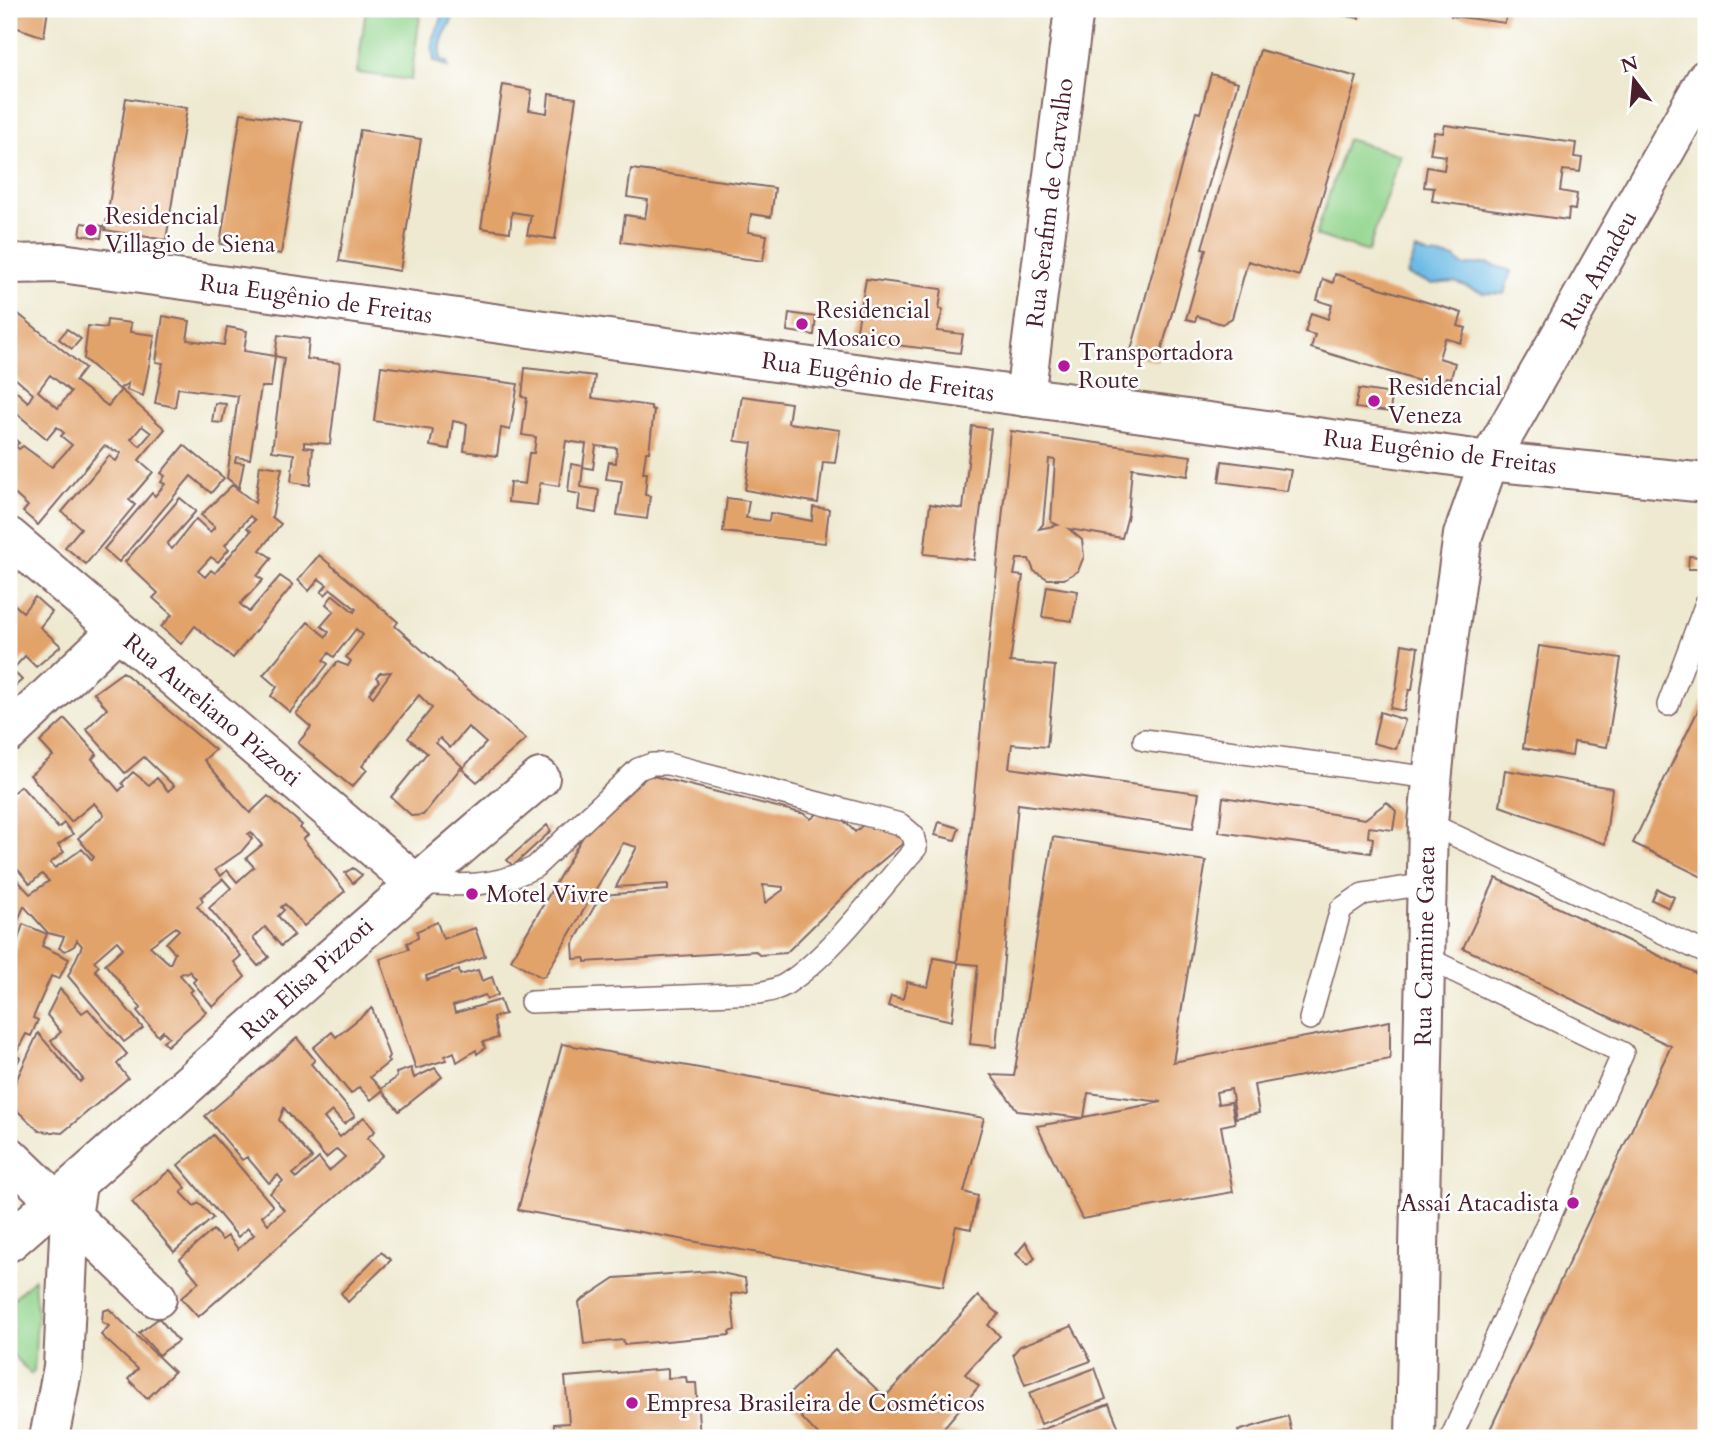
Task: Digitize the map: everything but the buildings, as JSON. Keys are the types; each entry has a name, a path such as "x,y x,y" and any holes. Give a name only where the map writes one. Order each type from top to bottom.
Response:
{"street":[{"name":"Rua Serafim de Carvalho","path":"1025,397 1074,9"},
{"name":"Rua Amadeu","path":"1489,461 1706,79"},
{"name":"Rua Eugênio de Freitas","path":"9,264 61,263 1489,461 1706,483"},
{"name":"Rua Carmine Gaeta","path":"1415,1438 1428,823 1440,690 1463,535 1489,461"},
{"name":"Rua Aureliano Pizzoti","path":"9,537 415,883"},
{"path":"9,733 118,630"},
{"name":"Rua Elisa Pizzoti","path":"9,1242 68,1201 415,883 540,778"},
{"path":"9,1156 68,1201 157,1298"},
{"path":"49,1438 63,1367 68,1201"}],"lane":[{"path":"1668,705 1706,603"},
{"path":"1144,740 1433,778"},
{"path":"415,883 470,887 518,876 535,867 638,769 652,764 668,764 900,824 914,835 916,848 835,939 796,977 774,990 759,993 531,1002"},
{"path":"1428,823 1706,953"},
{"path":"1310,1019 1341,909 1363,894 1426,884"},
{"path":"1424,957 1623,1053 1451,1438"}],"green space":[{"path":"366,9 421,9 411,80 357,73"},
{"path":"1347,139 1400,155 1368,252 1316,235"},
{"path":"34,1279 37,1318 34,1372 31,1374 9,1351 9,1303"}],"water":[{"path":"441,9 456,9 441,43 441,60 447,62 448,67 434,61 432,43 441,20"},
{"path":"1416,250 1455,258 1463,266 1487,263 1511,271 1504,294 1483,293 1455,282 1432,284 1407,275"}],"place":[{"name":"Residencial Villagio de Siena","path":"91,230"},
{"name":"Residencial Mosaico","path":"802,324"},
{"name":"Transportadora Route","path":"1064,366"},
{"name":"Residencial Veneza","path":"1374,401"},
{"name":"Motel Vivre","path":"472,894"},
{"name":"Assaí Atacadista","path":"1573,1203"},
{"name":"Empresa Brasileira de Cosméticos","path":"632,1403"}]}
